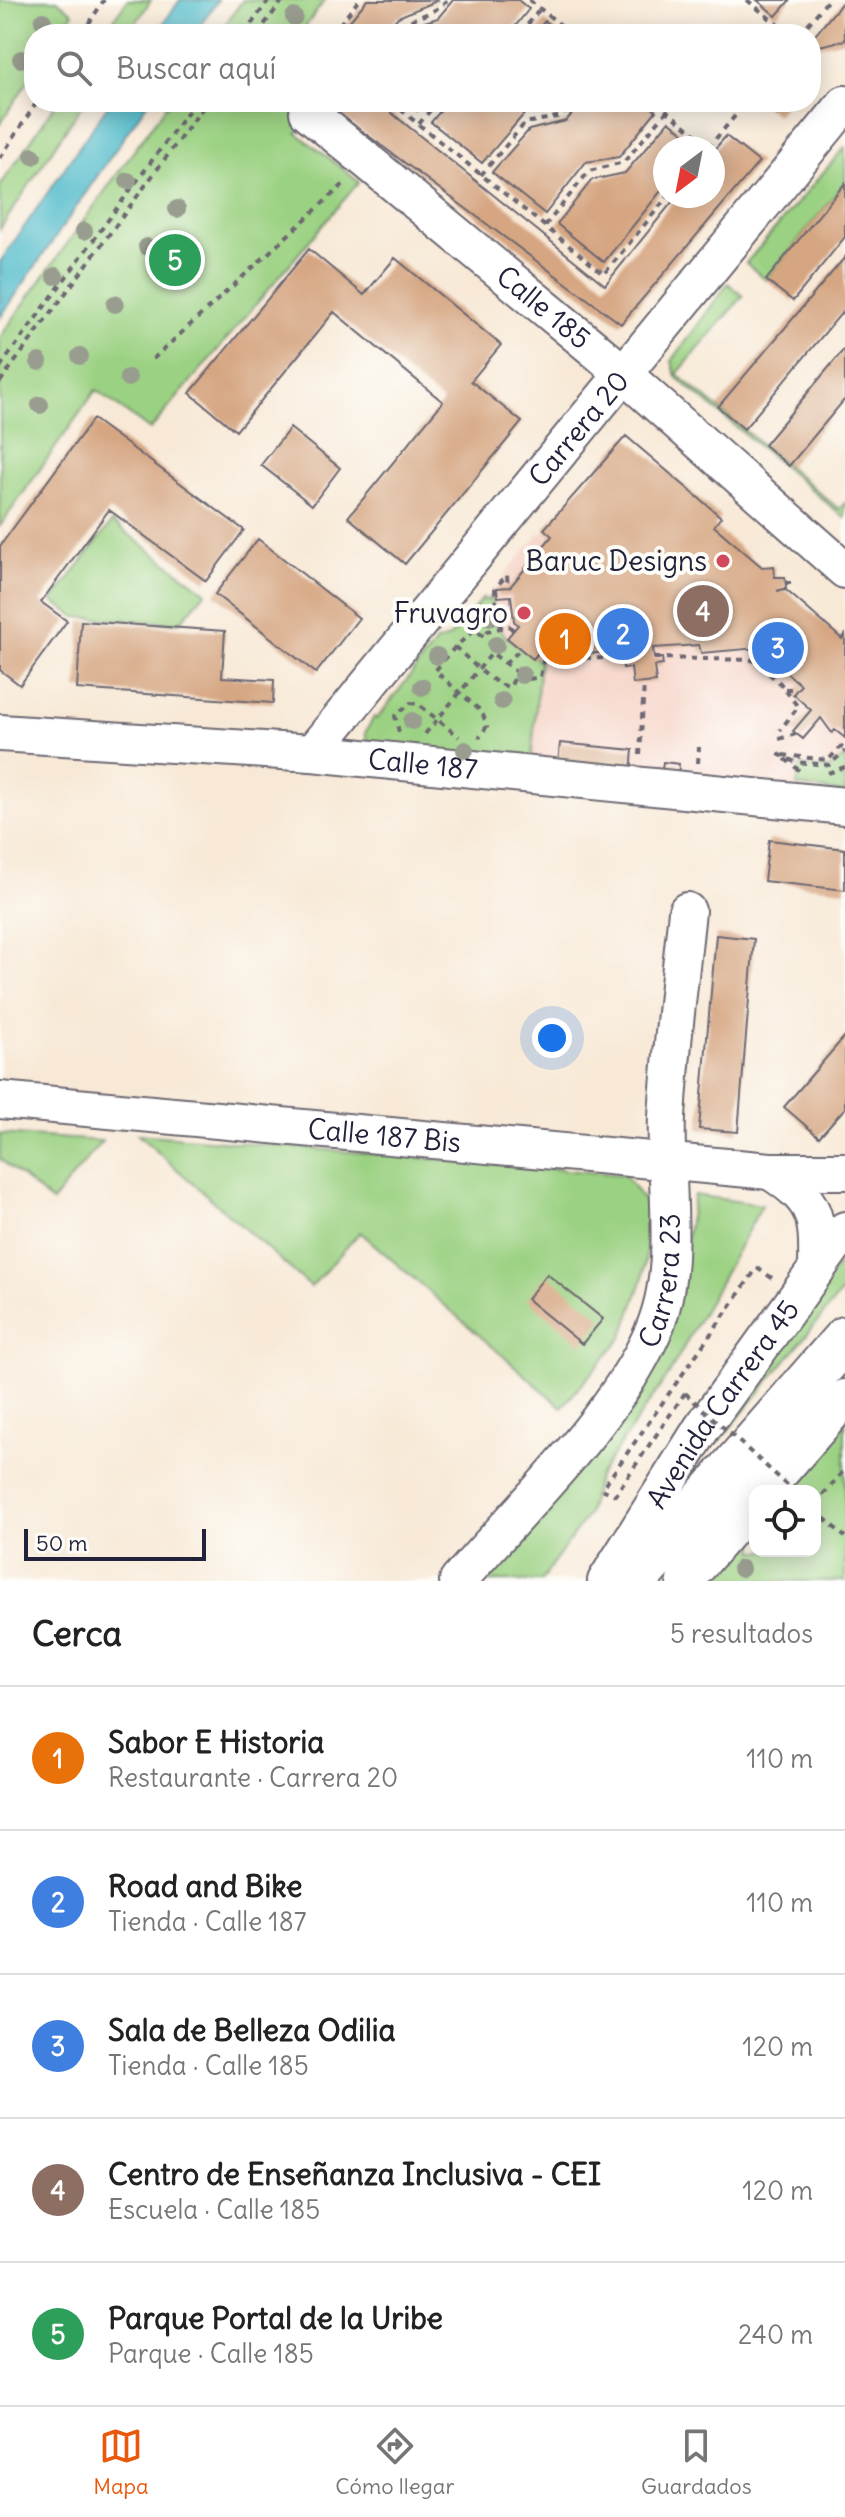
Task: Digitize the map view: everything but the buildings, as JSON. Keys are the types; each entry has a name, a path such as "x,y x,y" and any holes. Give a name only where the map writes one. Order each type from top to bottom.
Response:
{"highway":[{"name":"Avenida Carrera 45","path":"634,1581 845,1339"}],"street":[{"name":"Carrera 20","path":"312,753 845,104"},
{"name":"Calle 185","path":"308,112 623,374 845,570"},
{"name":"Calle 187","path":"0,733 312,753 845,806"},
{"name":"Carrera 23","path":"458,1581 596,1421 635,1367 654,1331 664,1288 668,1240 667,1117 687,911"},
{"name":"Calle 187 Bis","path":"0,1100 90,1098 668,1162 770,1171 843,1169"},
{"path":"770,1171 792,1185 812,1206 817,1225 817,1269"},
{"name":"Avenida Carrera 45","path":"606,1581 702,1428 845,1230"},
{"path":"769,1485 845,1398"},
{"path":"685,1581 749,1508"}],"path":[{"path":"88,24 104,0"},
{"path":"251,24 269,0"},
{"path":"265,24 283,0"},
{"path":"340,24 359,0"},
{"path":"399,24 439,9 447,0"},
{"path":"529,0 559,24"},
{"path":"747,0 777,24"},
{"path":"808,24 828,0"},
{"path":"528,24 540,9"},
{"path":"0,158 30,112"},
{"path":"0,367 188,112"},
{"path":"0,382 200,112"},
{"path":"404,112 604,274 658,208"},
{"path":"419,124 429,112"},
{"path":"481,175 525,123 562,116 565,112"},
{"path":"545,226 589,171 624,162 666,112"},
{"path":"668,112 696,136"},
{"path":"718,136 738,112"},
{"path":"153,359 357,173"},
{"path":"502,628 497,621 495,588 507,575 508,587"},
{"path":"785,583 794,583"},
{"path":"406,737 394,724 396,714 410,703 418,704 467,741 483,735 487,726 482,712 435,671 455,647 475,630 485,637 488,631 509,626 513,630"},
{"path":"422,736 459,693 480,667 492,653 517,673 510,687 504,687 480,667 455,647"},
{"path":"505,664 521,649"},
{"path":"539,652 544,657 630,659"},
{"path":"514,681 540,677 544,657"},
{"path":"654,658 753,660 798,701 798,710 780,730"},
{"path":"643,763 639,754 644,683"},
{"path":"785,689 797,689"},
{"path":"388,709 396,714"},
{"path":"779,739 799,733"},
{"path":"778,754 828,760 845,743"},
{"path":"778,754 795,762 825,766 833,765 845,751"},
{"path":"778,754 797,770 830,773 845,767"},
{"path":"778,1283 757,1268 602,1489 615,1495 685,1393 787,1485"},
{"path":"821,1497 845,1469"},
{"path":"821,1515 845,1537"}],"shaded area":[{"path":"626,436 721,517 714,526 762,567 774,566 775,577 785,577 786,588 777,591 841,638 845,635 845,793 701,779 701,768 679,769 678,779 661,777 662,768 633,762 631,772 366,739 367,727 436,642 449,638 483,598 487,600 508,570 540,533 547,532 544,529"}],"green space":[{"path":"0,0 57,0 73,13 66,24 24,24 24,87 0,124"},
{"path":"127,0 151,0 135,24 111,24"},
{"path":"243,0 325,0 307,24 225,24"},
{"path":"50,112 77,112 0,229 0,186"},
{"path":"162,112 309,112 297,133 359,182 150,430 96,390 0,526 0,337"},
{"path":"845,147 845,183 766,280 746,263"},
{"path":"728,283 743,296 677,374 839,509 845,503 845,518 676,377 672,361"},
{"path":"112,522 206,592 179,623 76,617 52,601"},
{"path":"490,597 495,622 507,638 540,661 531,766 369,744 365,733 374,717 377,719 436,642 449,638 483,598 486,601"},
{"path":"845,757 845,793 797,786 800,766 829,769"},
{"path":"0,1134 102,1141 52,1202 0,1159"},
{"path":"137,1134 625,1175 651,1211 643,1278 622,1338 562,1407 360,1232 311,1287"},
{"path":"694,1195 762,1205 669,1374 598,1477 588,1514 541,1581 477,1581 621,1415 667,1345"},
{"path":"845,1258 845,1288 718,1443 808,1301"},
{"path":"845,1415 845,1581 698,1581 749,1523 749,1557 821,1557 821,1485 782,1485"}],"water":[{"path":"180,0 218,0 201,24 163,24"},
{"path":"103,112 141,112 0,318 0,262"}],"place":[{"name":"Parque Portal de la Uribe","path":"175,260"},
{"name":"Baruc Designs","path":"723,561"},
{"name":"Centro de Enseñanza Inclusiva - CEI","path":"703,611"},
{"name":"Fruvagro","path":"524,613"},
{"name":"Road and Bike","path":"623,634"},
{"name":"Sabor E Historia","path":"565,639"},
{"name":"Sala de Belleza Odilia","path":"778,648"}]}
